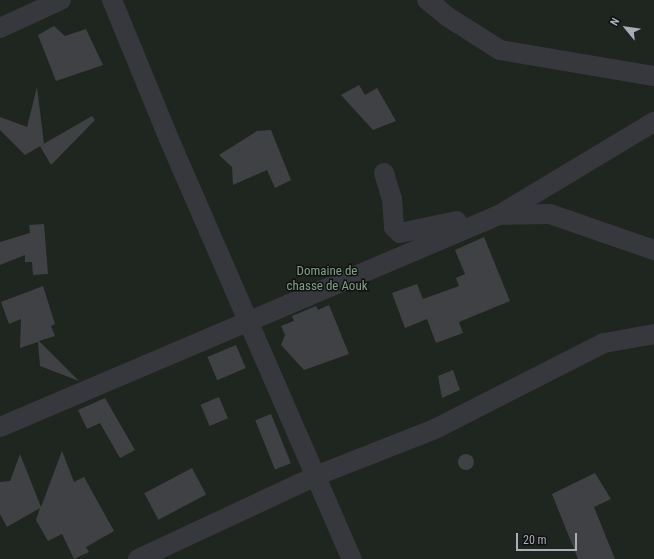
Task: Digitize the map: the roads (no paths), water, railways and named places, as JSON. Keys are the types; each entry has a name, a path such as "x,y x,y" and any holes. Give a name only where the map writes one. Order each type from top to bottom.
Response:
{"street":[{"path":"0,28 61,0"},
{"path":"112,0 248,321 318,475 352,559"},
{"path":"427,0 448,17 500,50 622,73 654,76"},
{"path":"0,427 498,215 654,122"},
{"path":"384,172 392,199 394,227 400,233 434,228 482,213 498,215 550,214 654,250"},
{"path":"138,559 318,475 435,429 604,343 654,334"}],"park label":[{"name":"Domaine de chasse de Aouk","path":"327,280"}]}
